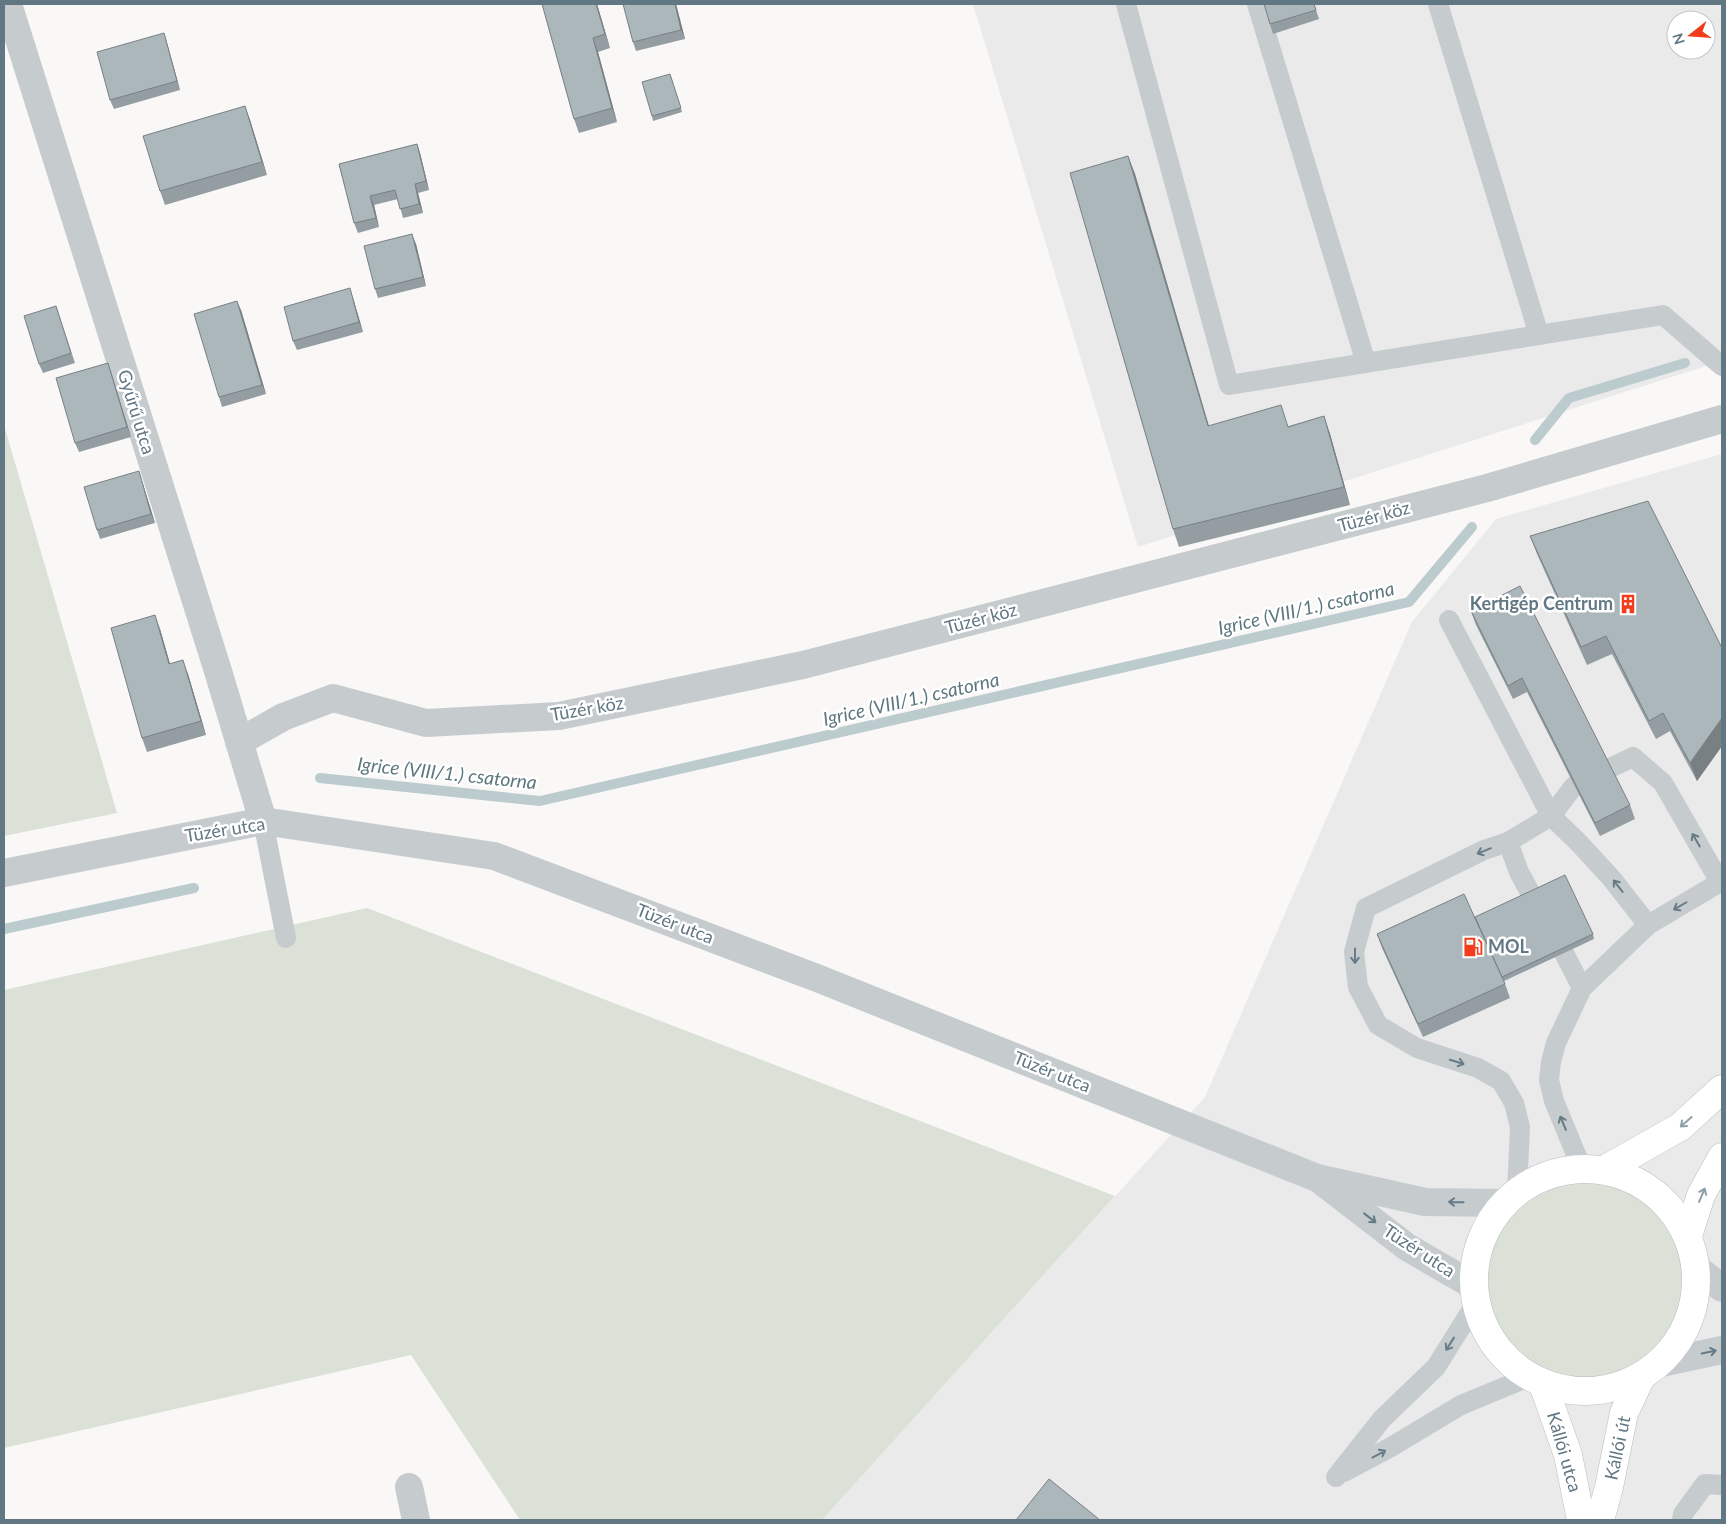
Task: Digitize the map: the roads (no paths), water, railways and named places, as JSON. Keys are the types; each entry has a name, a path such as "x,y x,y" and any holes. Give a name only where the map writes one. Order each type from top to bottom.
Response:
{"main road":[{"path":"1651,1370 1609,1390 1576,1392 1536,1380 1505,1358 1487,1332 1475,1295 1475,1264 1481,1241 1491,1221 1511,1197 1548,1175 1593,1169 1680,1127 1722,1089"},
{"path":"1688,1236 1701,1195 1722,1156"},
{"path":"1593,1169 1625,1176 1645,1186 1662,1200 1677,1217 1688,1236"},
{"name":"Kállói út","path":"1600,1520 1609,1487 1624,1413 1651,1370 1682,1335 1695,1303 1696,1268 1688,1236"},
{"name":"Kállói utca","path":"1536,1380 1568,1455 1581,1520"}],"street":[{"name":"Gyűrű utca","path":"8,4 263,821"},
{"name":"Tüzér köz","path":"239,742 283,717 333,698 426,723 559,716 793,667 1487,488 1722,419"},
{"name":"Tüzér utca","path":"4,873 263,821 494,856 817,978 1317,1178 1425,1202 1511,1197"},
{"name":"Tüzér utca","path":"1317,1178 1407,1247 1475,1295"},
{"path":"1696,1268 1722,1288"},
{"path":"1651,1370 1722,1350"},
{"path":"409,1487 416,1520"}],"lane":[{"path":"1126,4 1229,385 1663,315 1722,366"},
{"path":"1257,4 1366,363"},
{"path":"1438,4 1539,335"},
{"path":"1449,620 1551,816 1612,878 1648,925"},
{"path":"1593,1169 1554,1101 1549,1080 1556,1043 1582,988 1648,925 1721,882 1663,782 1633,757 1610,768"},
{"path":"1511,1197 1520,1127 1514,1103 1501,1081 1478,1068 1416,1048 1378,1026 1358,987 1354,952 1366,908 1484,850 1508,842 1551,816 1574,786"},
{"path":"263,821 286,938"},
{"path":"1508,842 1532,896"},
{"path":"1564,953 1582,988"},
{"path":"1475,1295 1436,1367 1382,1419 1336,1476 1461,1406 1536,1380"},
{"path":"1682,1520 1683,1514 1706,1484 1722,1485"}],"waterway":[{"name":"Igrice (VIII/1.) csatorna","path":"1535,440 1569,398 1685,363"},
{"name":"Igrice (VIII/1.) csatorna","path":"320,778 540,801 1409,602 1472,527"},
{"name":"Igrice (VIII/1.) csatorna","path":"4,929 194,888"}],"place":[{"name":"Kertigép Centrum","path":"1628,604"},
{"name":"MOL","path":"1473,947"}]}
